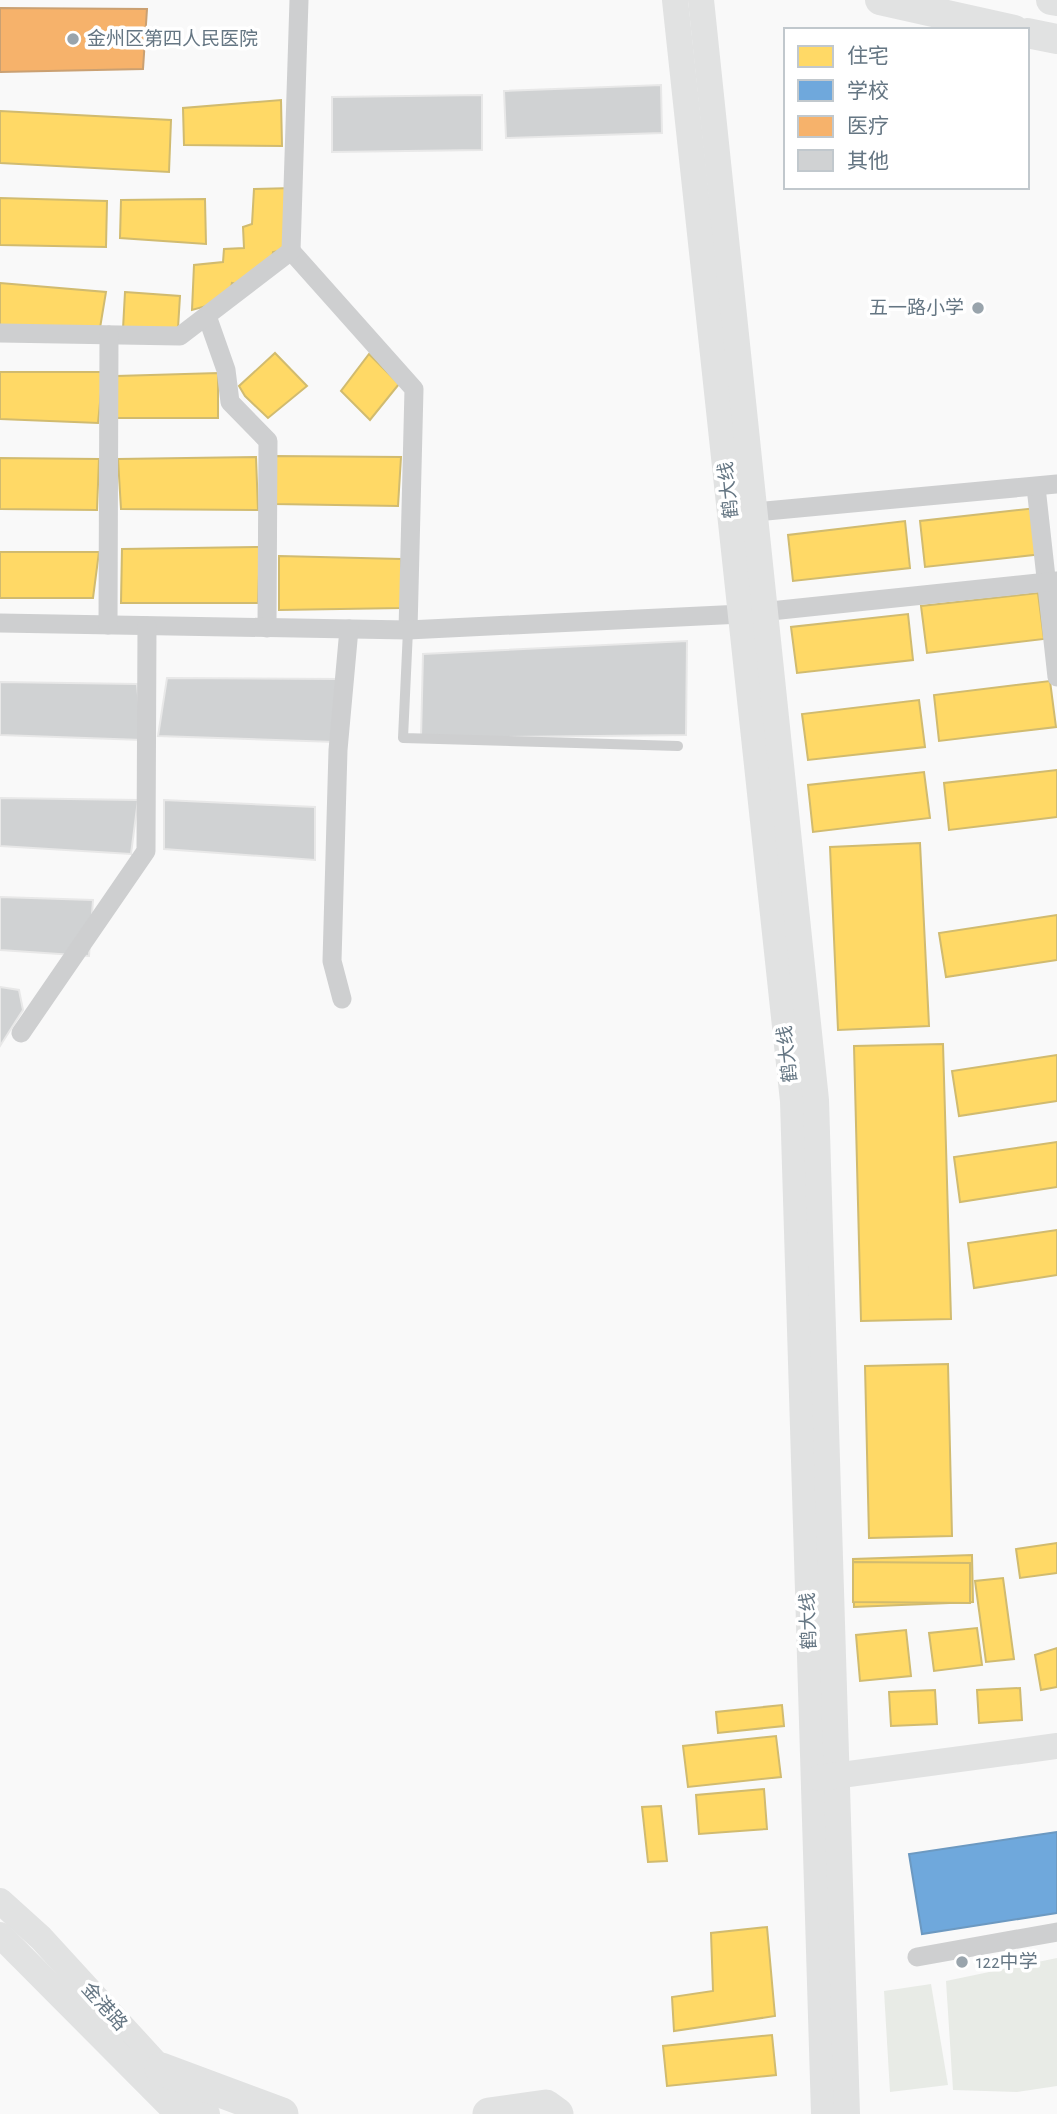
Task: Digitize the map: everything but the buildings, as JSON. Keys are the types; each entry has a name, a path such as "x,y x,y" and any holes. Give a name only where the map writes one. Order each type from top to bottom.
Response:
{"highway":[{"path":"161,2069 282,2114"},
{"path":"489,2114 546,2106 557,2114"}],"main road":[{"name":"鹤大线","path":"675,0 816,1100 825,1778 824,2114"},
{"name":"鹤大线","path":"701,0 755,512 754,612"},
{"path":"880,0 1005,28"},
{"path":"1051,0 1057,1"},
{"path":"1029,33 1057,39"},
{"path":"825,1778 1057,1746"},
{"name":"鹤大线","path":"825,1778 847,2114"},
{"name":"金港路","path":"0,1901 41,1938 161,2069 207,2114"},
{"name":"金港路","path":"0,1935 178,2114"}],"street":[{"path":"299,0 291,251 414,388 408,630"},
{"path":"0,333 180,336 291,251"},
{"path":"207,316 226,370 230,402 268,440 267,628"},
{"path":"108,625 109,335"},
{"path":"755,512 1057,484"},
{"path":"1036,487 1052,582 1057,677"},
{"path":"0,623 408,630 754,612 1052,582"},
{"path":"21,1033 146,851 147,625"},
{"path":"342,999 332,961 338,750 349,629"},
{"path":"917,1957 1057,1932"}],"lane":[{"path":"408,630 403,738 678,746"}],"shaded area":[{"path":"1057,1958 1057,2086 1017,2092 953,2090 946,1981"},
{"path":"931,1984 948,2085 890,2092 884,1991"}],"place":[{"name":"金州区第四人民医院","path":"73,39"},
{"name":"五一路小学","path":"978,308"},
{"name":"122中学","path":"962,1962"}]}
